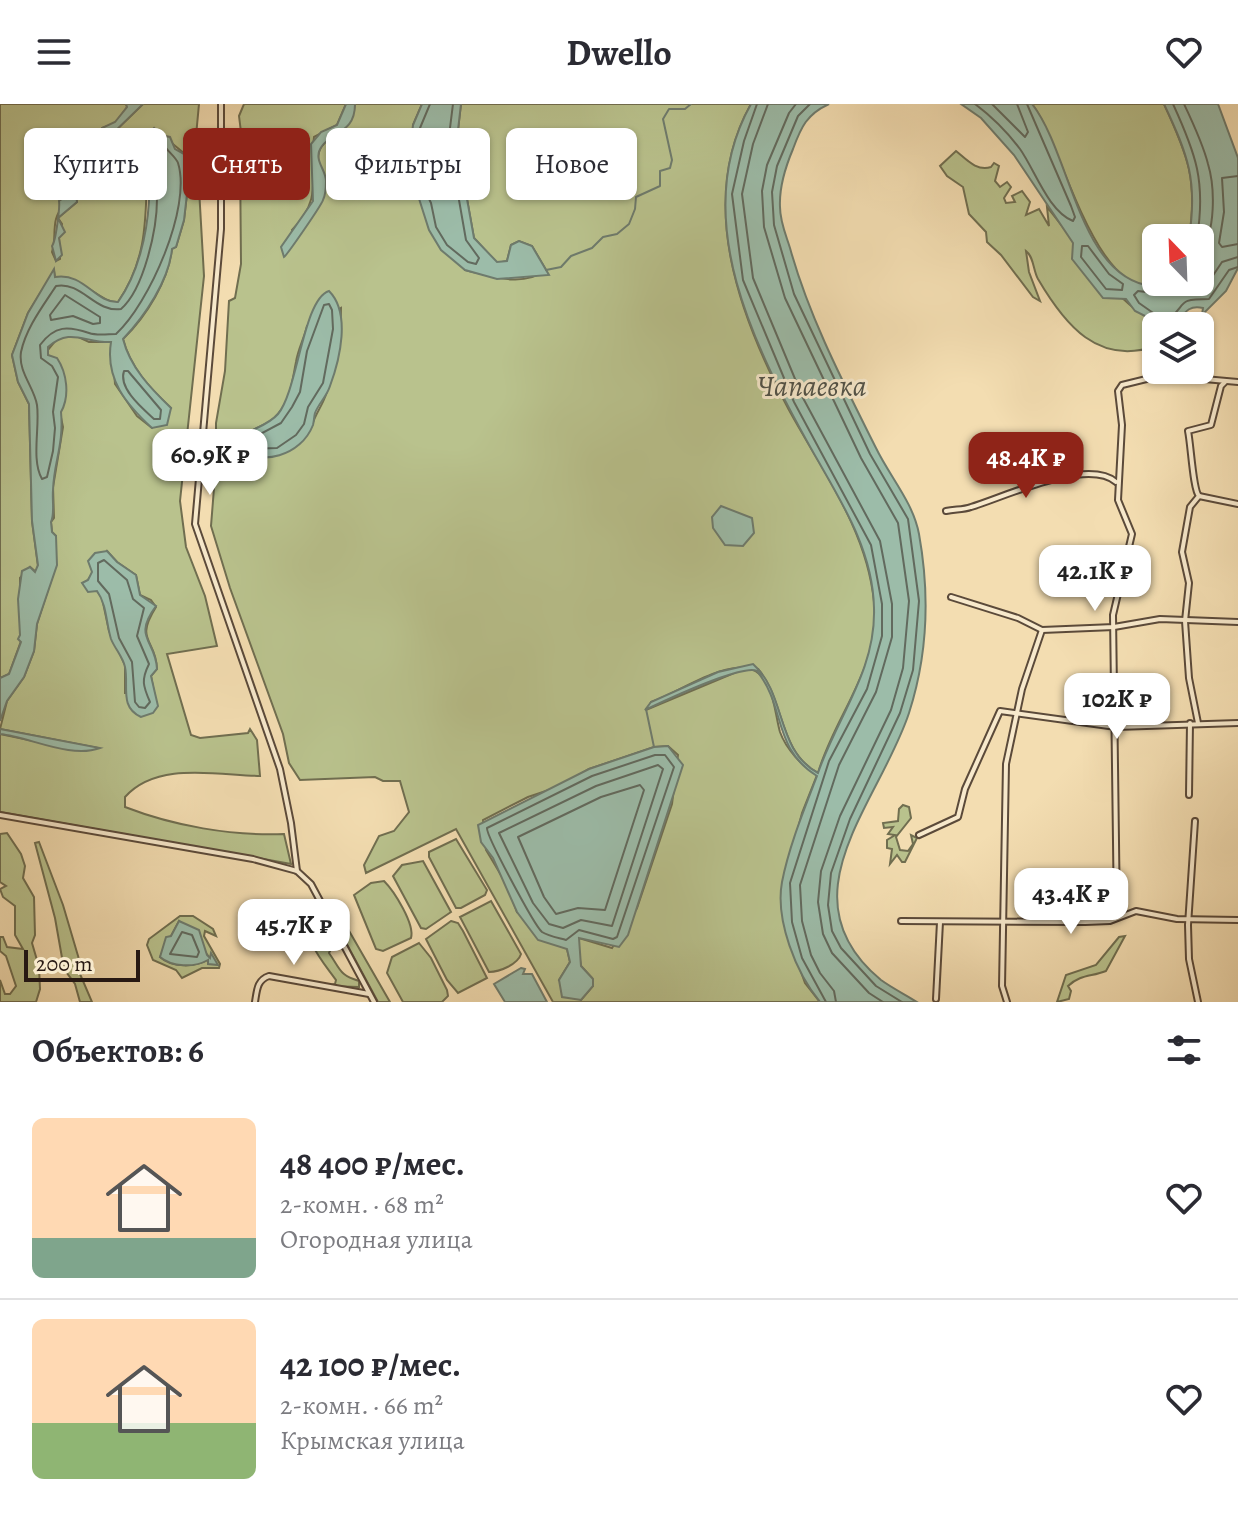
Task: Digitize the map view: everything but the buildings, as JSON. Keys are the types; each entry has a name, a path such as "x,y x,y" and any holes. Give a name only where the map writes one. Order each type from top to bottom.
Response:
{"street":[{"path":"221,104 221,229 195,524 280,769 293,832 297,871"},
{"path":"1117,917 1114,627 1116,597 1132,534 1120,506 1117,484 1122,425 1118,391 1122,385 1175,372 1193,378 1238,382"},
{"path":"1225,382 1221,386 1214,422 1208,428 1188,431 1194,461 1193,487 1199,496 1238,504"},
{"path":"946,511 966,509 1014,489 1064,477 1108,476 1117,484"},
{"path":"1198,723 1189,678 1185,621 1189,583 1182,552 1190,507 1199,496"},
{"path":"951,597 1018,618 1042,630 1114,627 1160,619 1238,622"},
{"path":"1007,1002 1002,986 1006,764 1028,667 1042,630"},
{"path":"919,835 958,817 965,789 1000,711 1116,727 1238,723"},
{"path":"1189,795 1190,723"},
{"path":"0,815 253,859 297,871 311,884 374,1002"},
{"path":"1195,821 1188,920 1189,959 1198,1002"},
{"path":"901,921 1110,921 1136,911 1188,920 1238,920"},
{"path":"936,999 940,922"},
{"path":"255,1002 258,985 269,976 369,994"}],"green space":[{"path":"0,104 126,104 116,123 102,128 24,128 24,200 67,200 56,219 52,252 56,261 60,259 62,224 58,218 77,200 146,200 138,261 118,302 105,299 76,282 55,278 54,271 28,313 12,355 18,382 29,404 32,521 38,566 36,572 30,567 20,578 21,641 9,674 0,678"},
{"path":"143,104 199,104 197,128 183,128 183,152 167,139 167,128 118,128"},
{"path":"244,104 346,104 337,125 326,128 314,137 312,197 292,230 296,240 324,189 319,152 326,142 326,200 420,200 465,270 517,279 546,270 532,246 519,241 511,245 507,261 497,263 474,238 467,200 490,200 490,128 458,128 461,104 751,104 735,142 727,180 726,220 731,259 741,299 771,374 842,502 863,550 874,602 871,648 818,773 796,752 767,681 758,669 744,667 717,672 651,702 648,709 746,668 762,676 767,684 786,745 817,775 802,813 781,893 784,923 805,983 820,1002 553,1002 456,829 366,873 364,865 379,836 394,831 409,812 400,781 383,781 375,777 300,780 289,763 283,734 211,526 216,423 225,371 229,301 235,298 241,264 240,200 310,200 310,128 240,128 239,116","holes":["341,308 332,376 312,426 261,459 247,457 236,449 246,435 272,420 286,402 307,326","668,746 678,755 672,804 637,908 612,948 579,938 577,941 581,966 592,978 593,986 581,1000 559,980 570,962 567,949 517,912 507,885 486,850 483,820 528,797 558,787 589,769 654,747"]},
{"path":"355,104 422,104 413,128 344,128"},
{"path":"1032,104 1164,104 1189,169 1190,224 1142,224 1142,286 1120,273 1101,250 1084,219 1044,124"},
{"path":"956,151 976,166 986,168 994,163 999,166 995,181 1000,187 1007,182 1011,187 1004,198 1006,203 1015,202 1012,196 1022,191 1030,202 1026,215 1039,209 1049,226 1047,207 1097,271 1126,302 1142,314 1142,349 1117,350 1100,346 1072,326 1048,296 1026,251 1029,272 1040,301 1033,297 987,242 986,232 969,214 963,187 947,176 940,166"},
{"path":"186,200 200,200 204,276 180,501 186,547 205,596 217,646 167,654 191,735 200,738 248,733 250,729 257,740 260,776 170,774 138,786 125,797 125,807 163,820 203,828 284,834 291,864 0,812 0,734 67,748 98,748 0,729 7,701 24,677 34,651 37,624 56,565 56,536 52,532 51,522 54,518 53,487 63,427 47,351 56,340 72,334 89,342 112,342 115,384 137,416 152,428 171,408 136,368 123,339 155,297 184,220","holes":["107,551 136,575 140,595 151,600 156,607 146,634 157,669 151,676 154,692 125,693 125,665 109,631 102,598 83,583"]},
{"path":"903,805 909,807 911,818 896,837 900,850 908,851 913,844 911,835 917,838 905,862 897,855 890,864 892,849 887,848 887,840 895,835 888,834 893,827 884,828 883,823 898,821 899,809"},
{"path":"7,833 21,854 25,866 23,878 34,897 35,935 32,943 39,967 40,989 36,1002 0,1002 0,980 5,994 10,994 16,986 6,956 0,951 0,937 3,937 7,947 23,949 15,935 15,906 3,897 0,889 6,886 0,882 0,834"},
{"path":"456,839 487,890 485,895 461,908 456,908 429,857 429,852"},
{"path":"39,842 63,905 81,966 80,974 92,1002 80,1002 75,984 64,969 55,918 35,843"},
{"path":"423,861 451,912 426,929 421,928 393,876 402,865"},
{"path":"384,881 403,908 411,938 383,951 376,949 354,895 371,883"},
{"path":"491,901 521,954 508,967 489,972 460,917"},
{"path":"333,903 390,1002 378,1002 329,911 327,906"},
{"path":"310,915 315,934 324,945 333,945 329,953 338,968 359,981 359,987 327,986 335,984 336,980 311,941"},
{"path":"180,916 193,916 213,929 216,936 205,931 204,936 220,964 219,968 202,968 182,978 176,970 153,960 147,945 149,939","holes":["179,921 210,958 198,964 185,965 160,957"]},
{"path":"451,921 458,923 487,978 458,993 447,980 426,939"},
{"path":"1125,936 1106,971 1073,982 1068,986 1071,991 1069,999 1057,1002 1066,975 1096,965 1119,937"},
{"path":"419,943 431,958 447,990 448,996 442,1002 403,1002 387,973 392,957"}],"water":[{"path":"126,104 143,104 118,128 102,128 115,122 127,107"},
{"path":"346,104 355,104 354,114 347,126 330,128 337,125"},
{"path":"422,104 461,104 458,128 413,128"},
{"name":"Чапаевка","path":"751,104 829,104 810,117 799,134 782,185 781,218 817,325 876,448 912,511 919,534 926,602 923,647 915,691 895,747 846,850 838,883 839,916 852,948 881,980 917,1002 820,1002 803,976 785,929 782,882 817,776 793,753 766,685 757,671 749,670 720,678 645,710 651,702 718,672 753,664 771,690 794,750 804,763 818,773 862,673 873,631 872,587 862,546 770,371 751,327 737,282 727,237 726,192 733,148"},
{"path":"961,104 1032,104 1057,152 1092,238 1108,261 1127,278 1142,283 1142,296 1214,296 1214,224 1190,224 1189,169 1164,104 1218,104 1238,158 1238,268 1226,291 1205,312 1203,308 1193,308 1185,312 1142,312 1142,314 1126,299 1103,298 1072,259 1073,243 1014,155 981,118"},
{"path":"326,130 326,142 318,155 326,181 325,194 284,257 281,247 313,201 311,144"},
{"path":"167,136 170,137 175,149 183,153 183,200 186,200 184,220 161,285 140,320 123,339 136,368 171,408 167,425 152,428 126,400 111,368 111,342 71,337 48,347 48,355 57,358 60,364 66,385 51,522 52,532 56,536 57,565 37,624 34,651 24,677 7,701 0,721 0,678 9,674 21,642 18,639 18,599 22,571 30,567 35,572 38,565 32,521 29,404 18,382 12,355 28,313 54,269 55,277 74,279 103,298 118,302 140,254 149,201 167,200"},
{"path":"419,200 467,200 474,238 497,262 507,261 511,245 519,241 532,246 549,275 497,279 465,270 441,250 429,230"},
{"path":"59,201 77,202 58,218"},
{"path":"58,218 65,232 59,238 62,255 56,261 52,246"},
{"path":"329,291 340,311 342,337 334,375 315,413 313,425 307,436 290,451 268,457 246,454 236,448 236,440 278,414 291,386 313,310"},
{"path":"721,506 752,518 754,533 743,546 725,545 713,528 712,517"},
{"path":"107,551 136,575 140,595 156,606 149,617 146,632 156,659 157,669 151,676 158,706 153,713 141,717 127,702 125,667 111,639 100,596 97,591 88,592 82,583 88,580 92,572 88,561 95,553"},
{"path":"0,729 100,748 88,751 63,749 0,734"},
{"path":"668,746 683,765 628,935 619,947 579,938 581,966 593,979 593,986 581,1000 562,997 559,980 570,962 567,949 538,940 517,912 493,858 481,842 478,825 589,769 654,747"},
{"path":"179,921 199,930 207,955 210,958 211,953 218,965 208,964 208,960 190,965 177,964 160,957 166,937 171,936"},
{"path":"521,968 525,969 523,974 532,974 547,1002 505,1002 494,984"}],"waterway":[{"path":"546,270 561,267 571,256 592,248 603,237 617,234 629,224 636,197 660,186 660,171 670,168 672,160 663,119 669,109 685,109 691,104"},
{"path":"646,709 654,747"}]}
